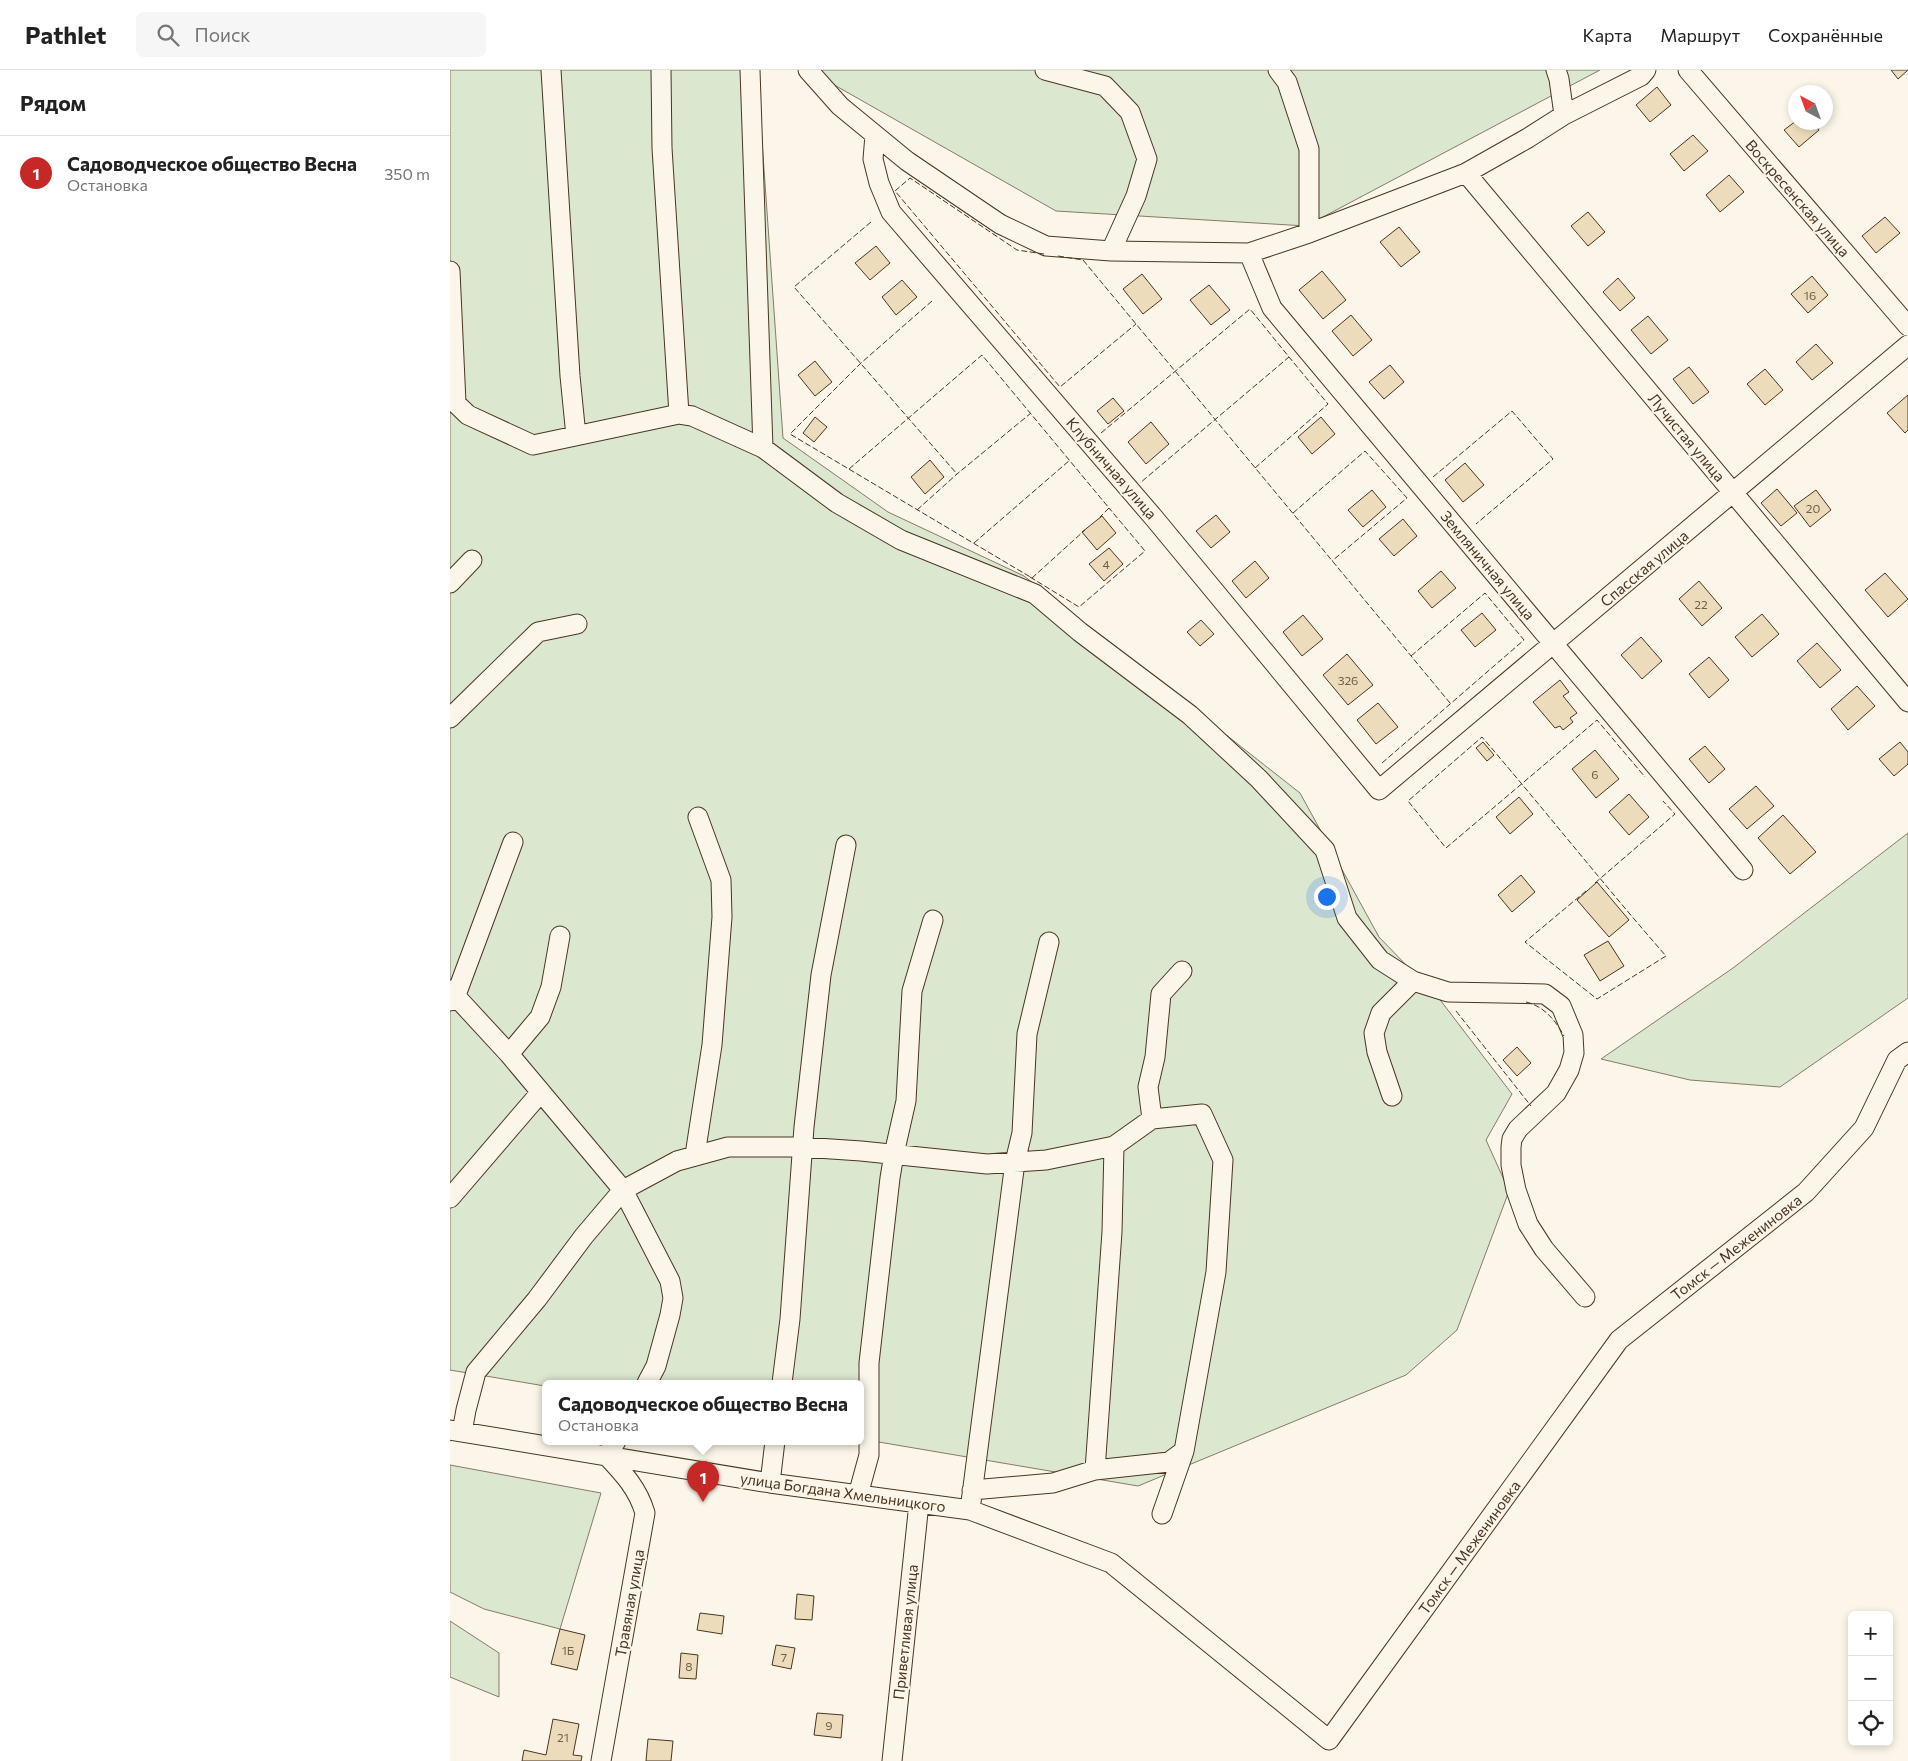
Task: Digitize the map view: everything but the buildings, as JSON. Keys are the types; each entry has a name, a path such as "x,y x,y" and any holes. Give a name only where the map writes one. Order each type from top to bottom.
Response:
{"street":[{"path":"551,70 570,376 576,436"},
{"path":"661,70 662,148 679,414"},
{"path":"750,70 763,448"},
{"path":"808,70 840,106 907,161 1000,224 1046,246 1111,251 1249,252 1309,233 1466,173 1564,115 1640,76 1646,70"},
{"path":"1045,70 1105,86 1130,112 1147,158 1136,196 1111,251"},
{"path":"1278,70 1287,82 1309,149 1309,233"},
{"path":"1556,70 1564,115"},
{"name":"Воскресенская улица","path":"1688,70 1908,326"},
{"name":"Клубничная улица","path":"875,135 874,159 879,183 891,212 1154,518 1379,790"},
{"name":"Лучистая улица","path":"1466,173 1908,702"},
{"name":"Земляничная улица","path":"1249,252 1272,308 1742,870"},
{"path":"450,272 453,401 468,415 533,445 679,414 692,416 763,448 838,503 901,540 1035,594 1080,632 1190,715 1260,779 1325,850 1347,918 1380,960 1413,981 1448,992 1545,994 1561,1006 1573,1035 1574,1053 1569,1070 1556,1093 1518,1129 1512,1139 1511,1165 1516,1190 1528,1224 1544,1250 1585,1298"},
{"name":"Спасская улица","path":"1379,790 1908,345"},
{"path":"450,583 472,560"},
{"path":"450,718 538,632 577,624"},
{"path":"695,1155 712,1045 722,917 721,880 698,817"},
{"path":"513,842 452,995 509,1054 623,1190 670,1281 673,1298 670,1315 656,1366 649,1380"},
{"path":"782,1380 790,1320 802,1147 821,975 846,845"},
{"path":"858,1495 869,1455 869,1363 894,1154 906,1101 912,991 933,920"},
{"path":"509,1054 540,1017 551,987 560,936"},
{"path":"970,1510 1014,1162 1022,1133 1028,1034 1049,942"},
{"path":"1152,1119 1148,1087 1154,1057 1161,994 1182,971"},
{"path":"1392,1096 1377,1052 1374,1033 1381,1013 1413,981"},
{"name":"Томск — Межениновка","path":"970,1510 1111,1563 1329,1740 1619,1340 1806,1192 1864,1128 1897,1060 1908,1052"},
{"path":"450,1198 541,1092"},
{"path":"456,1431 466,1410 476,1372 537,1299 584,1236 623,1190 677,1161 728,1147 802,1147 986,1164 1046,1160 1114,1146 1152,1119 1202,1114 1223,1160 1216,1272 1184,1451 1162,1514"},
{"path":"1095,1470 1112,1232 1114,1146"},
{"name":"улица Богдана Хмельницкого","path":"456,1431 542,1440"},
{"name":"улица Богдана Хмельницкого","path":"584,1445 612,1448 770,1483 970,1510"},
{"path":"770,1483 775,1445"},
{"name":"Травяная улица","path":"602,1761 645,1513 641,1499 612,1448"},
{"path":"972,1490 1053,1483 1095,1470 1169,1462 1184,1451"},
{"name":"Приветливая улица","path":"892,1761 919,1503"}],"green space":[{"path":"450,70 757,70 783,438 888,512 1024,576 1300,793 1379,937 1441,1001 1512,1094 1486,1140 1509,1191 1457,1330 1406,1375 1138,1486 864,1440 864,1380 542,1380 542,1385 450,1370"},
{"path":"808,70 1600,70 1306,226 1056,211"},
{"path":"1908,833 1908,998 1780,1087 1690,1080 1601,1059 1733,968"},
{"path":"450,1465 601,1493 560,1629 484,1609 450,1592"},
{"path":"450,1621 499,1653 499,1697 450,1677"}],"fence":[{"path":"1044,254 1017,250 910,178 895,191 1060,387 1136,324"},
{"path":"871,222 794,287 957,474"},
{"path":"1058,256 1083,260 1450,703"},
{"path":"932,301 861,363 790,434 1032,578 1085,530"},
{"path":"1101,433 1250,309 1289,357 1140,483"},
{"path":"849,469 982,355 1109,508 1100,517"},
{"path":"1255,468 1328,404 1289,357"},
{"path":"1433,477 1512,411 1553,459 1476,524"},
{"path":"917,510 1031,413"},
{"path":"1293,513 1365,451 1407,498 1332,561"},
{"path":"974,543 1070,460"},
{"path":"1030,577 1079,607 1145,551 1109,508"},
{"path":"1382,763 1524,640 1485,593 1411,656"},
{"path":"1586,891 1525,942 1597,999 1666,956 1619,902 1528,791 1505,764 1482,737 1408,801 1446,848 1597,720 1645,777"},
{"path":"1595,883 1675,814 1663,801"},
{"path":"1526,1002 1538,1007 1549,1015 1564,1036"},
{"path":"1456,1011 1531,1106"}],"place":[{"name":"Садоводческое общество Весна","path":"703,1502"}]}
